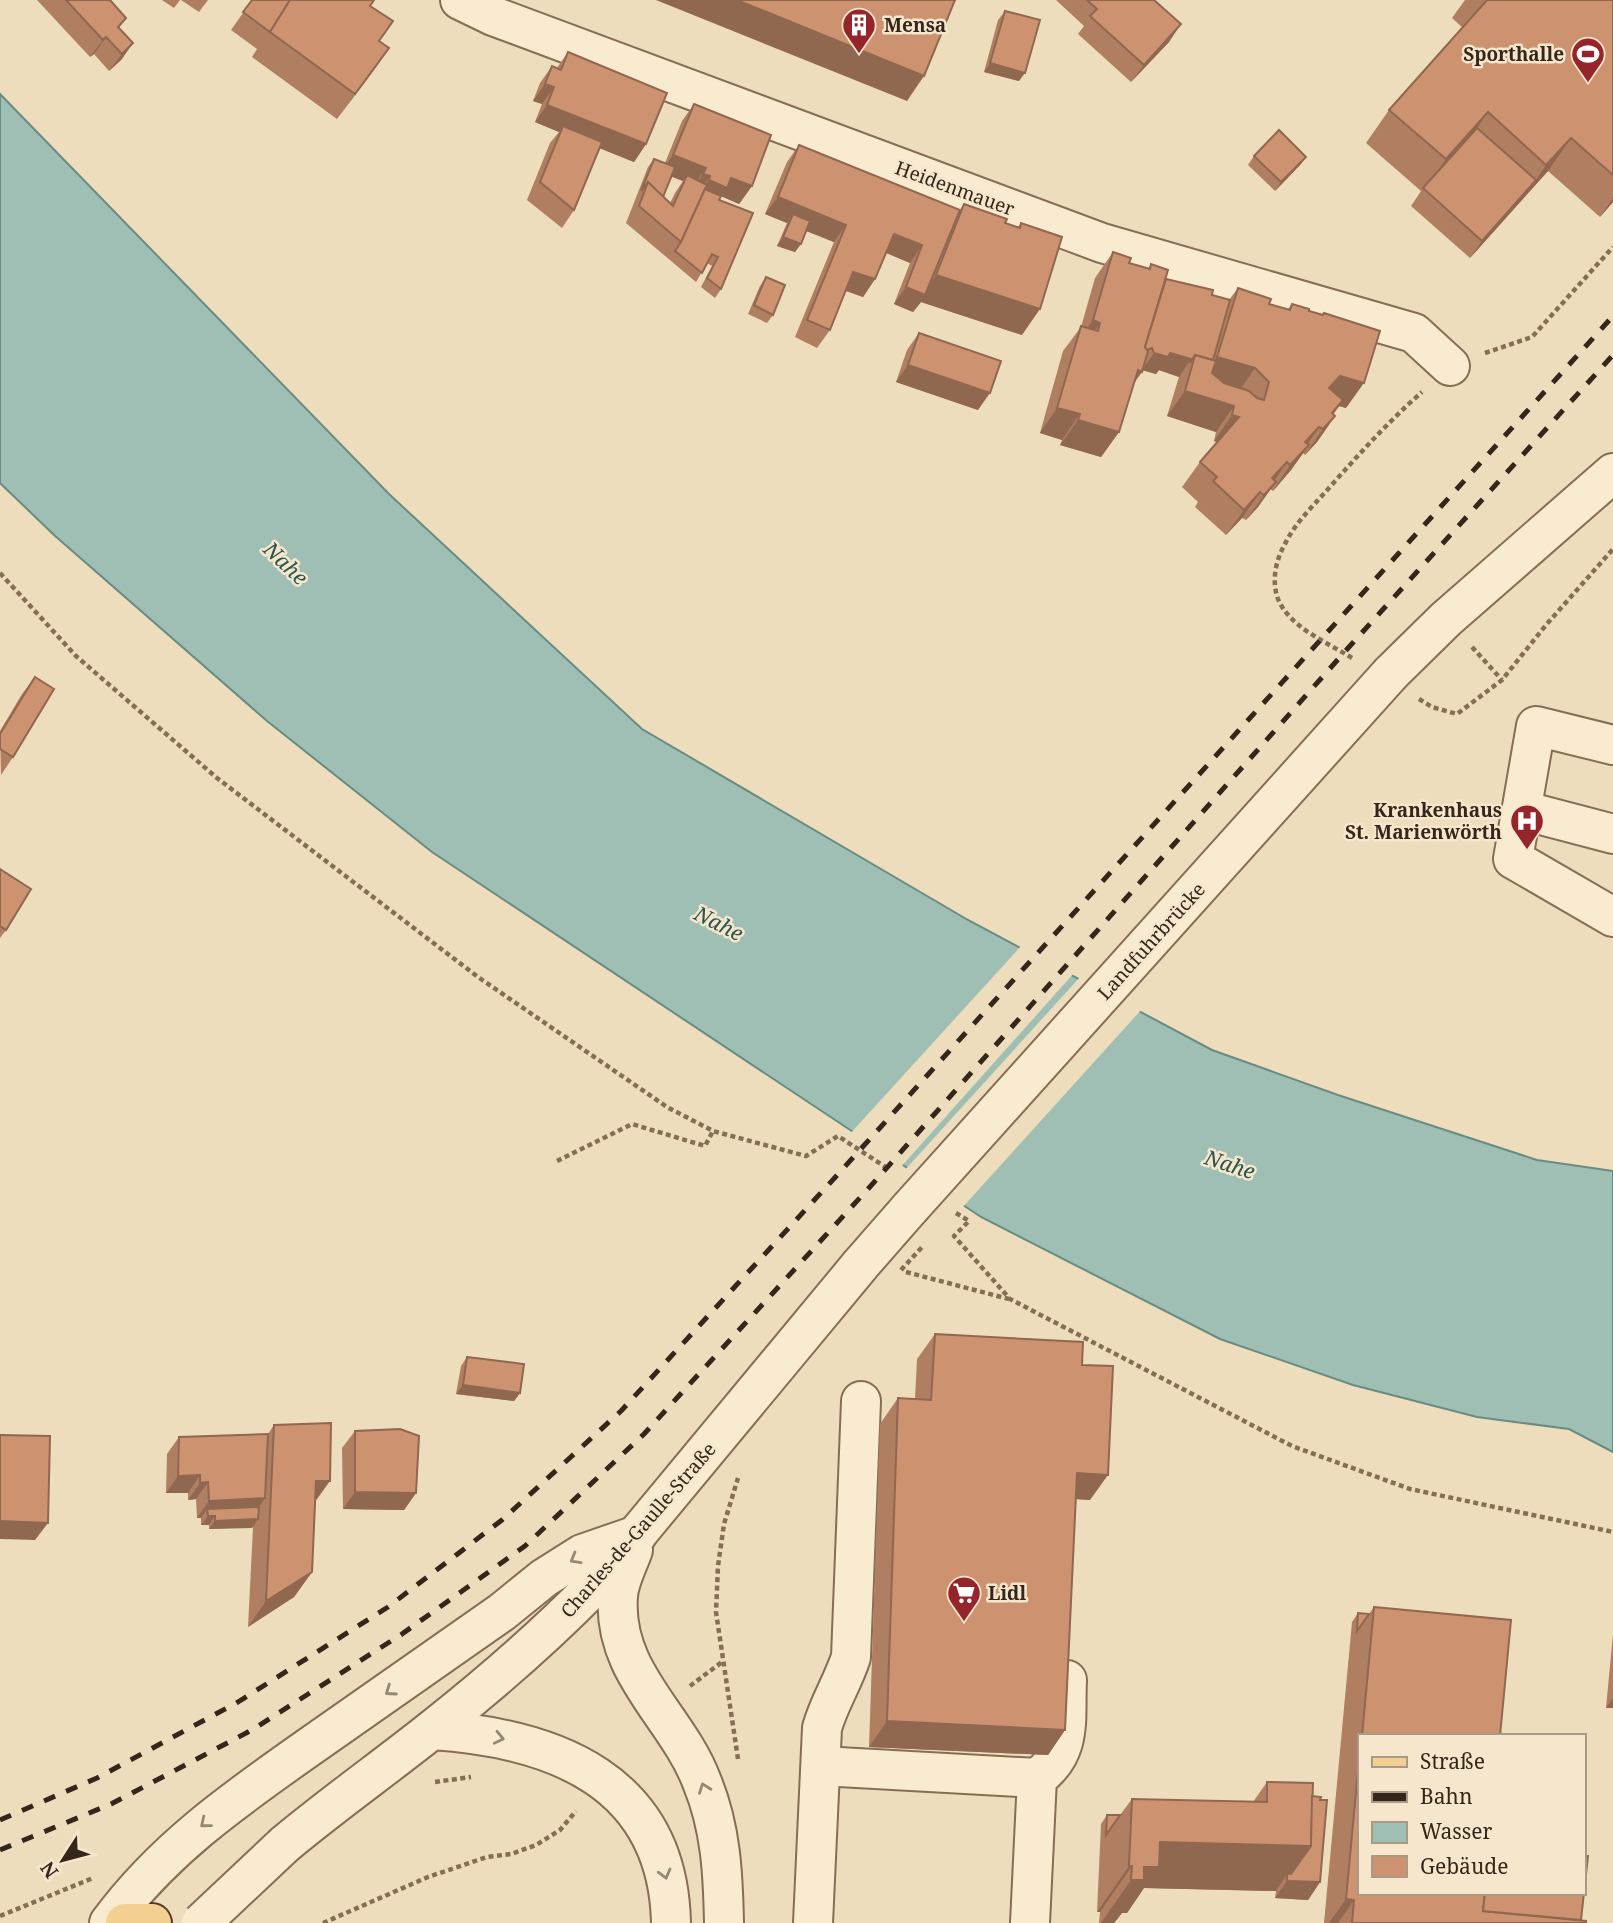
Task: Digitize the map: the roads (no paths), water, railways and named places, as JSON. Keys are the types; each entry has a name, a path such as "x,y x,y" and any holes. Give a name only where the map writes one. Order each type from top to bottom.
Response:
{"main road":[{"path":"125,1923 152,1923"}],"street":[{"name":"Heidenmauer","path":"460,0 493,16 1102,243 1414,333 1450,366"},
{"path":"1501,570 1613,473"},
{"path":"1501,570 1613,506"},
{"name":"Landfuhrbrücke","path":"929,1207 1387,677 1501,570"},
{"path":"1613,745 1536,726 1513,859 1613,918"},
{"path":"1522,810 1613,834"},
{"name":"Charles-de-Gaulle-Straße","path":"201,1923 323,1812 432,1730 550,1630 594,1586 639,1534 861,1264 929,1207"},
{"path":"813,1923 822,1728 851,1657 861,1401"},
{"path":"109,1923 154,1869 221,1810 502,1612 544,1578 582,1554 639,1534"},
{"path":"639,1534 618,1593 618,1619 624,1648 636,1677 683,1743 702,1780 716,1822 721,1854 723,1923"},
{"path":"821,1766 1037,1778 1048,1770 1060,1755 1064,1737 1069,1642"},
{"path":"432,1730 477,1733 546,1751 575,1763 620,1794 636,1812 651,1836 663,1865 670,1894 671,1923"},
{"path":"1030,1923 1037,1778"}],"water":[{"name":"Nahe","path":"0,94 389,494 642,729 968,920 1212,1050 1338,1095 1537,1160 1613,1171 1613,1452 1569,1429 1477,1417 1353,1385 1220,1339 981,1217 432,852 267,721 54,535 0,483"}],"railway":[{"path":"0,1820 97,1778 238,1702 388,1607 502,1520 621,1411 1613,316"},
{"path":"0,1850 111,1804 252,1730 402,1634 525,1546 644,1434 868,1189 1349,647 1613,355"}],"place":[{"name":"Mensa","path":"859,55"},
{"name":"Sporthalle","path":"1588,84"},
{"name":"Krankenhaus St. Marienwörth","path":"1527,851"},
{"name":"Lidl","path":"964,1623"}]}
